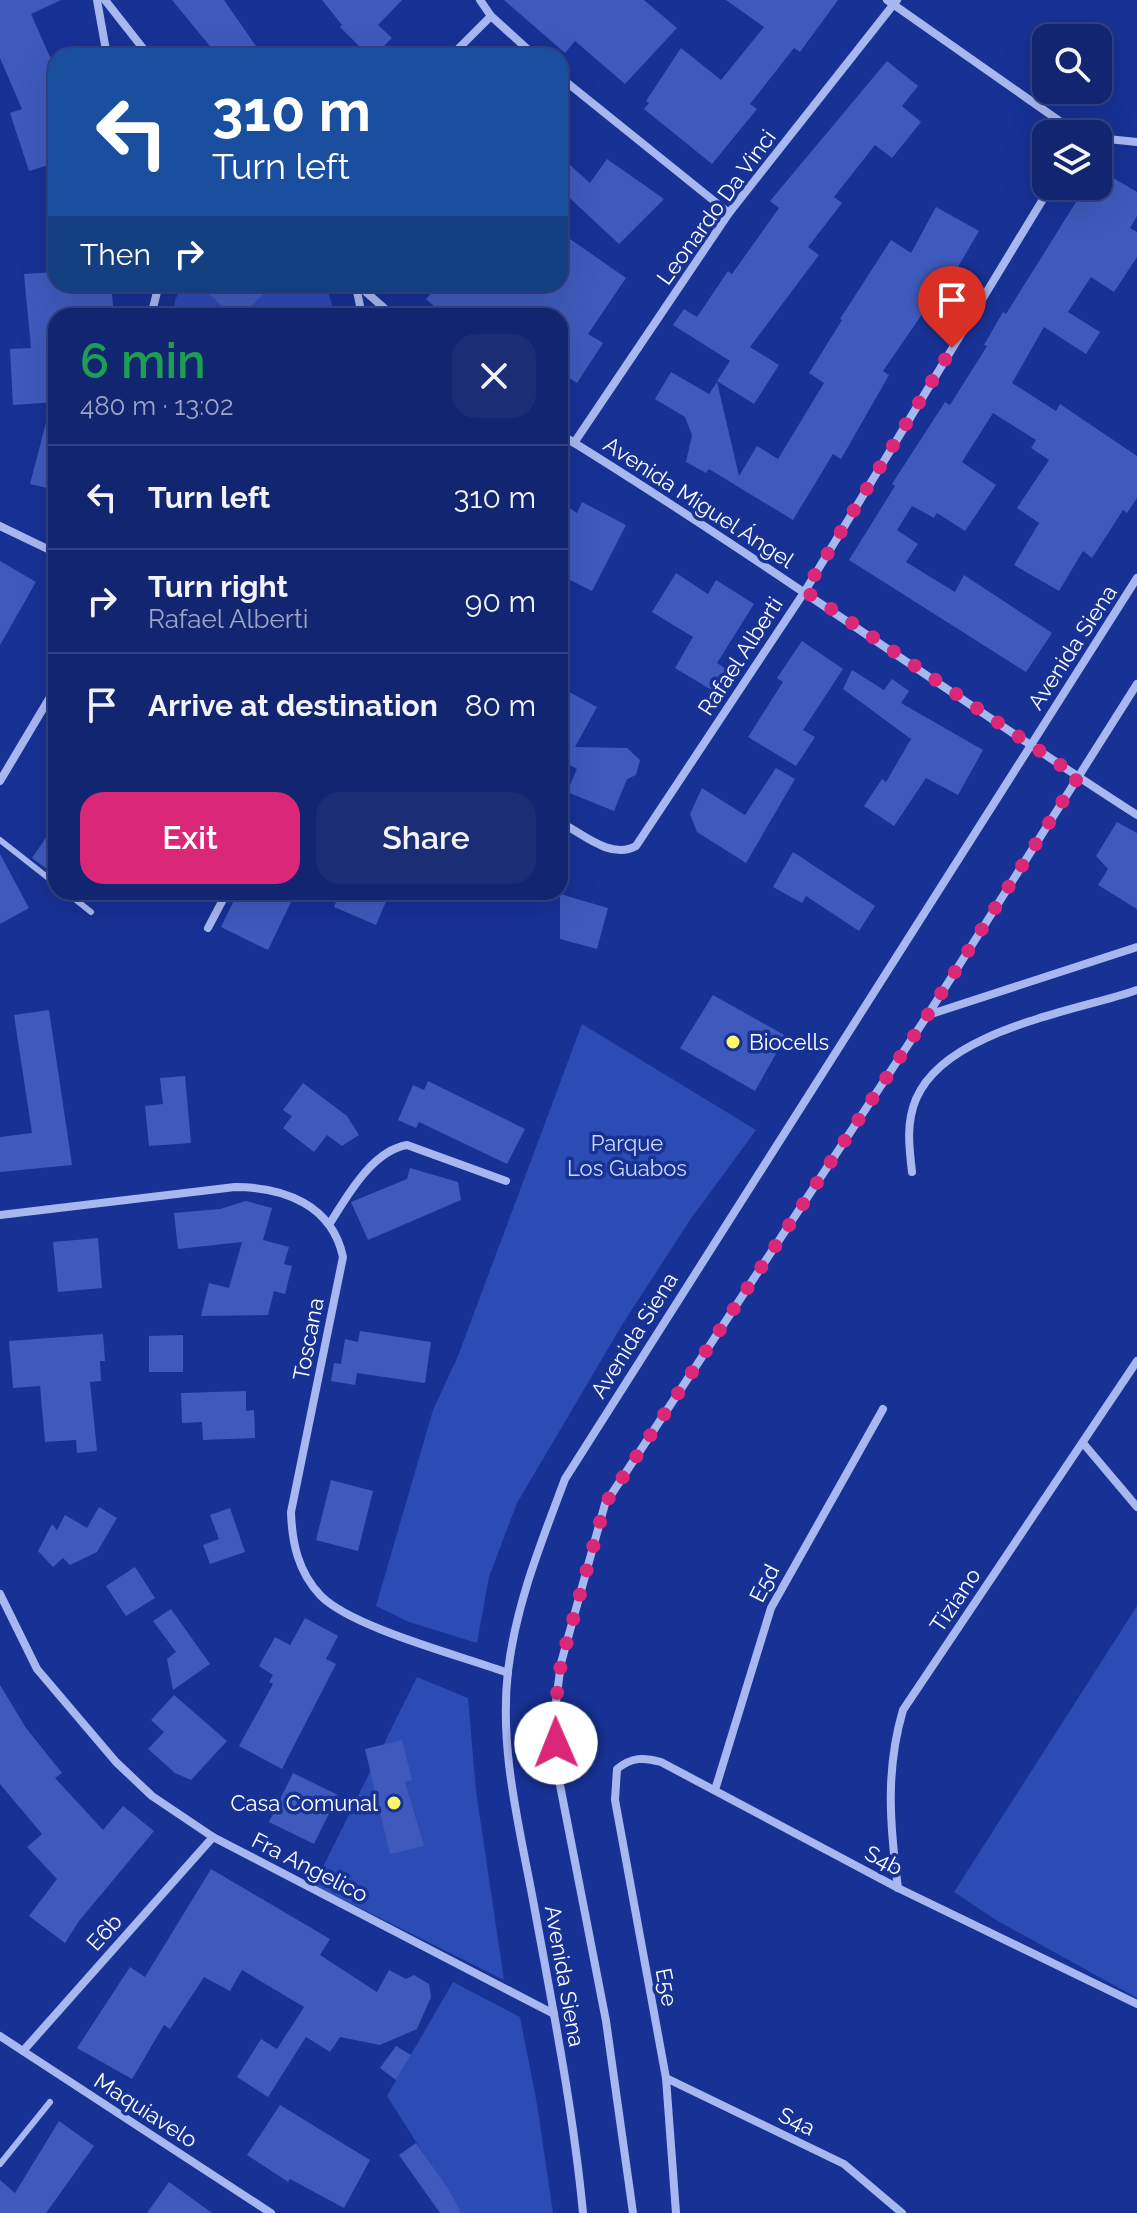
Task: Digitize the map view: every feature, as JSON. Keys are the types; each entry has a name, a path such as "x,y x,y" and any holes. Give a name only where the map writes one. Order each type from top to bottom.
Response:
{"street":[{"path":"97,0 106,48"},
{"path":"105,0 143,48"},
{"path":"480,0 491,16 526,48"},
{"path":"892,2 1058,120"},
{"name":"Leonardo Da Vinci","path":"574,443 729,213 892,2"},
{"path":"459,48 491,16"},
{"path":"568,83 729,213"},
{"path":"1112,139 1137,142"},
{"name":"Rafael Alberti","path":"568,826 613,851 625,852 636,846 805,591 1042,200"},
{"path":"150,292 152,308"},
{"path":"152,301 156,292"},
{"path":"365,292 384,308"},
{"name":"Avenida Miguel Ángel","path":"568,439 805,591 1030,747 1137,815"},
{"path":"0,526 48,549"},
{"name":"Avenida Siena","path":"583,2213 554,2014 510,1780 505,1722 508,1673 525,1585 565,1479 1137,578"},
{"name":"Avenida Siena","path":"633,2213 606,2021 560,1785 556,1702 564,1650 605,1504 927,1016 1137,684"},
{"path":"0,781 48,700"},
{"path":"208,928 223,900"},
{"path":"927,1016 1137,947"},
{"path":"912,1172 908,1130 915,1101 953,1057 990,1035 1137,990"},
{"path":"0,1215 235,1187 262,1187 309,1205 330,1223 350,1191 394,1148 407,1145 506,1181"},
{"name":"Toscana","path":"330,1223 339,1237 343,1257 291,1512 292,1537 300,1566 322,1597 364,1622 508,1673"},
{"name":"Tiziano","path":"898,1888 889,1821 889,1774 903,1710 1137,1361"},
{"name":"E5d","path":"715,1790 771,1608 883,1409"},
{"path":"1083,1443 1136,1505"},
{"name":"Fra Angelico","path":"0,1594 37,1669 69,1710 152,1796 213,1837 554,2014"},
{"name":"S4b","path":"617,1769 638,1757 649,1759 715,1790 898,1888 1137,2004"},
{"name":"E5e","path":"617,1769 615,1800 619,1829 666,2078 676,2213"},
{"name":"E6b","path":"23,2051 213,1837"},
{"name":"Maquiavelo","path":"0,2036 271,2213"},
{"name":"S4a","path":"666,2078 844,2164 902,2213"}],"lane":[{"path":"0,840 48,878"},
{"path":"76,900 91,912"},
{"path":"0,2164 50,2102"}],"green space":[{"path":"179,292 328,292 333,308 174,308"},
{"name":"Parque Los Guabos","path":"582,1024 756,1130 690,1220 622,1325 517,1503 489,1577 477,1643 409,1622 376,1606 433,1410 458,1356"},
{"path":"1137,1606 1137,1998 996,1920 954,1892"},
{"path":"417,1677 468,1698 476,1791 504,1980 314,1885"},
{"path":"453,1982 520,2017 553,2213 461,2213 387,2096"}],"building":[{"path":"0,0 61,0 31,14 48,52 48,165 29,171 10,113 22,109 0,58"},
{"path":"172,0 224,0 257,48 211,48"},
{"path":"322,0 402,0 378,25 392,38 382,48 361,48 340,27 342,25"},
{"path":"504,0 644,0 677,28 625,84 575,41 568,49 559,48"},
{"path":"726,0 838,0 800,52 794,48 750,104 757,109 712,164 644,109 649,103 646,101 681,48 721,80 764,27"},
{"path":"887,61 918,86 902,106 921,122 892,158 875,145 834,197 842,203 808,247 819,255 750,347 779,365 754,404 717,381 730,361 673,325 684,309 697,317 728,271 732,274 779,208 770,201"},
{"path":"607,159 664,199 619,244 568,196 568,163 590,183"},
{"path":"1112,177 1137,192 1137,216 1130,228 1137,232 1137,257 1114,292 1091,277 1068,312 1100,332 1086,354 1044,327 1012,383 1056,411 1060,404 1137,456 1137,498 1127,513 1123,510 1092,558 1083,551 1059,591 1014,565 1039,523 1017,508 1049,460 1031,448 1036,440 993,413 962,462 996,485 965,531 937,513 934,518 912,506 897,530 918,544 906,562 955,592 964,575 1052,633 1026,672 849,560 895,486 892,484 945,402 950,405 987,346 984,345 1003,312 1006,314 1077,200 1112,200"},
{"path":"936,207 979,231 955,272 952,271 883,371 889,375 841,459 833,454 793,520 709,469 706,473 686,462 692,435 685,417 655,399 671,372 709,394 717,382 739,476 757,446 778,459 824,383 809,373 840,319 891,240 911,253"},
{"path":"568,238 626,278 588,334 603,343 577,383 568,377 568,308 436,308 426,299 433,292 568,292"},
{"path":"48,272 48,292 112,292 113,308 48,308 48,403 13,405 10,349 31,348 24,274"},
{"path":"265,292 250,308 224,308 209,294"},
{"path":"48,415 48,488 30,484"},
{"path":"582,502 626,525 592,591 568,579 568,507 577,513"},
{"path":"0,561 36,582 0,645"},
{"path":"676,573 708,594 716,580 754,604 717,663 728,670 715,692 675,668 693,637 652,612"},
{"path":"802,641 843,669 803,730 815,737 796,766 748,737 783,682 777,678"},
{"path":"852,670 884,690 892,679 909,691 901,703 983,750 958,795 926,778 894,826 864,806 882,779 886,782 911,739 843,689"},
{"path":"568,691 597,707 575,747 627,748 640,760 636,775 627,779 614,811 568,792 577,769 568,764"},
{"path":"776,768 795,779 746,863 697,832 690,814 702,788 745,815"},
{"path":"1117,822 1137,833 1137,909 1098,885 1108,869 1096,856"},
{"path":"48,835 48,870 32,858"},
{"path":"793,852 875,906 859,931 806,896 802,903 773,887"},
{"path":"0,854 29,908 0,924"},
{"path":"568,896 608,908 597,949 560,939 560,900 568,900"},
{"path":"234,900 292,900 268,950 221,927"},
{"path":"337,900 387,900 376,925 334,907"},
{"name":"Biocells","path":"713,995 786,1036 755,1091 680,1048"},
{"path":"49,1010 72,1165 0,1172 0,1137 32,1133 14,1015"},
{"path":"185,1076 191,1143 149,1146 145,1106 163,1104 160,1078"},
{"path":"428,1081 525,1129 507,1164 419,1122 416,1128 398,1120 413,1085 424,1090"},
{"path":"303,1083 347,1116 359,1135 342,1146 327,1135 314,1152 283,1128 292,1116 283,1110"},
{"path":"410,1168 458,1182 461,1200 368,1240 351,1202 407,1179"},
{"path":"246,1201 272,1208 263,1240 289,1247 284,1264 292,1266 285,1294 274,1291 268,1315 201,1316 209,1283 229,1288 242,1242 178,1249 174,1213 220,1209"},
{"path":"98,1238 102,1288 58,1292 53,1242"},
{"path":"360,1331 431,1342 425,1383 357,1373 355,1385 331,1381 334,1363 341,1364 345,1339 358,1342"},
{"path":"103,1334 105,1361 100,1361 101,1381 90,1382 97,1451 77,1453 76,1440 45,1442 40,1386 13,1388 9,1341"},
{"path":"183,1335 183,1372 149,1372 149,1336"},
{"path":"246,1391 246,1411 254,1410 255,1438 203,1440 202,1422 182,1423 181,1393"},
{"path":"331,1480 373,1491 358,1551 316,1540"},
{"path":"99,1507 117,1518 97,1552 70,1565 63,1558 53,1567 38,1551 52,1524 57,1530 65,1515 87,1528"},
{"path":"230,1508 245,1552 210,1564 203,1545 219,1539 210,1515"},
{"path":"135,1567 155,1598 126,1616 106,1586"},
{"path":"171,1609 210,1664 173,1690 167,1659 176,1652 153,1621"},
{"path":"305,1618 338,1636 326,1659 336,1664 282,1769 239,1746 273,1684 269,1682 273,1675 259,1666 275,1637 290,1645"},
{"path":"0,1685 26,1728 62,1773 55,1778 103,1830 123,1806 154,1831 79,1921 65,1943 29,1916 57,1879 27,1847 42,1834 0,1784"},
{"path":"174,1695 227,1741 191,1780 175,1773 148,1749 164,1732 151,1720"},
{"name":"Casa Comunal","path":"402,1740 412,1780 405,1782 424,1846 390,1854 365,1749"},
{"path":"293,1773 338,1795 314,1844 269,1822"},
{"path":"211,1869 330,1939 320,1955 377,1992 389,1970 406,1979 414,1975 429,1984 431,1997 417,2029 380,2045 340,2037 330,2052 306,2037 268,2097 237,2077 261,2039 277,2049 304,2007 242,1970 230,1991 204,1977 170,2029 164,2025 132,2079 77,2048 130,1967 145,1977"},
{"path":"396,2046 411,2055 396,2080 380,2068"},
{"path":"280,2105 370,2160 344,2208 290,2179 288,2182 247,2155"},
{"path":"59,2121 94,2146 46,2213 0,2213 0,2180 15,2193"},
{"path":"416,2143 461,2213 440,2213 399,2155"},
{"path":"169,2182 212,2213 147,2213"}],"place":[{"name":"Biocells","path":"733,1042"},
{"name":"Casa Comunal","path":"394,1803"}],"route":[{"path":"556,1743 556,1702 561,1663 605,1504 927,1016 1078,777 805,591 952,348"}]}
